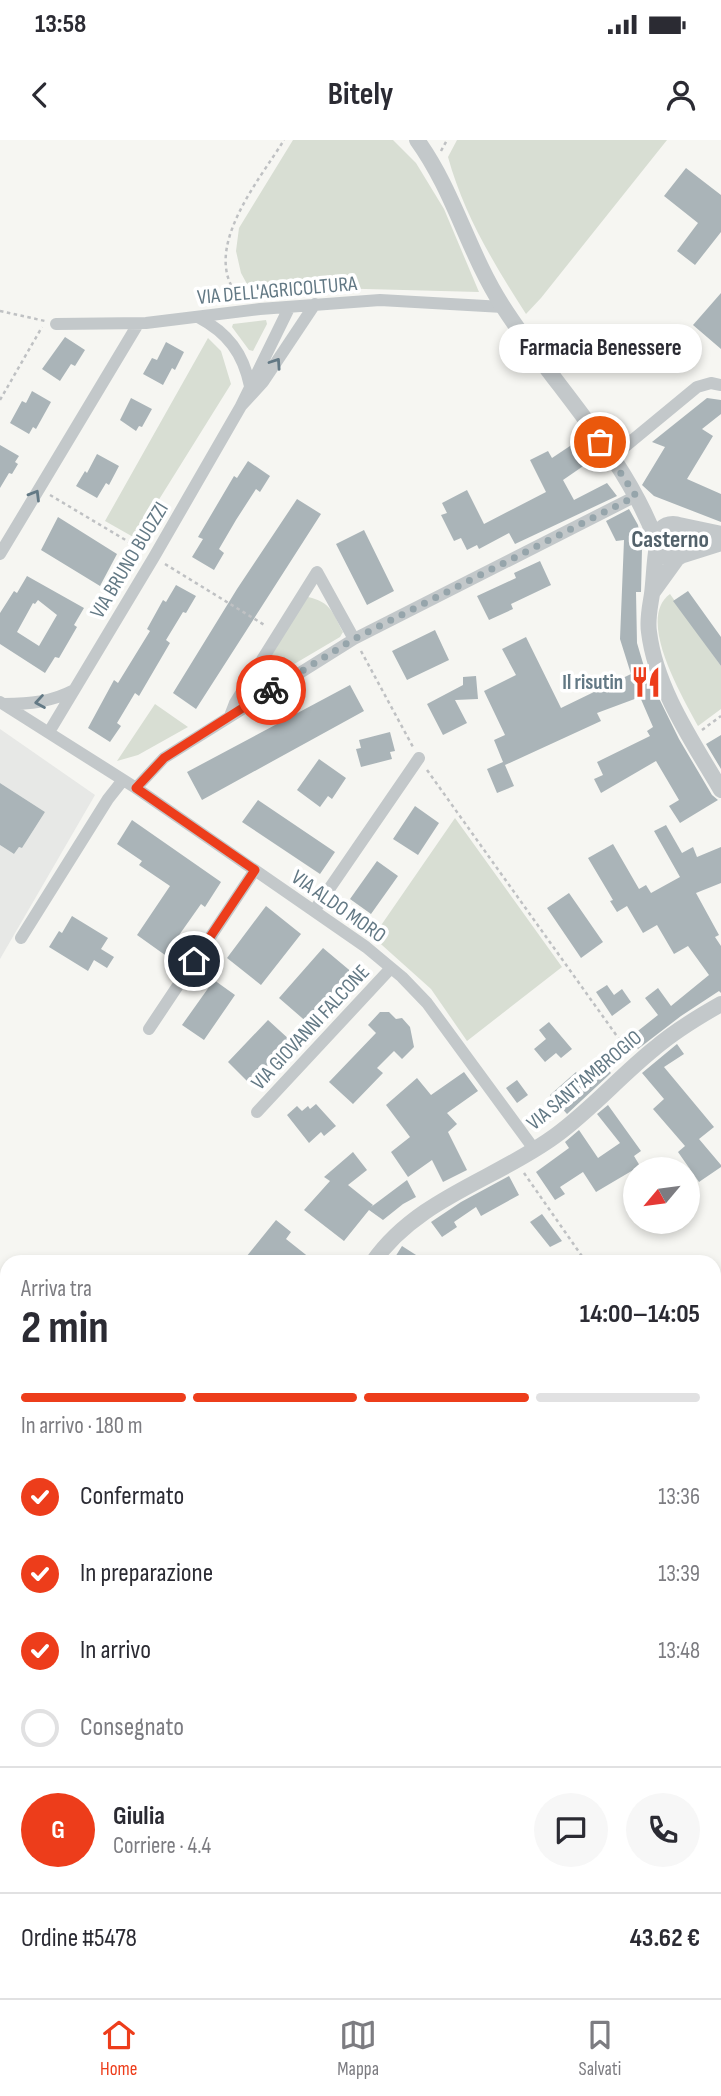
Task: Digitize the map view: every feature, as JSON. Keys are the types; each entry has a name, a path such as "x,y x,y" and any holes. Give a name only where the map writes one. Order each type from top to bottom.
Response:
{"street":[{"path":"417,140 443,181 482,271 503,307 636,496 659,550 668,557 681,556 721,543"},
{"name":"VIA DELL'AGRICOLTURA","path":"50,322 138,324 260,309 380,300 503,307"},
{"name":"VIA BRUNO BUOZZI","path":"49,732 241,406 315,304"},
{"name":"VIA BRUNO BUOZZI","path":"251,390 289,307"},
{"path":"198,317 214,325 229,338 243,359 251,390"},
{"path":"0,554 138,324"},
{"path":"611,458 697,387 711,383 721,385"},
{"path":"636,496 687,531 691,541 652,593"},
{"path":"136,788 164,758 354,639 636,496"},
{"path":"721,534 676,524 664,527 657,543 652,570 649,617 653,649 671,699 721,790"},
{"path":"230,716 235,703 317,572 354,639"},
{"path":"2,704 38,704 74,690"},
{"name":"VIA ALDO MORO","path":"2,704 136,788 366,947 427,1003 534,1149"},
{"path":"314,911 419,758"},
{"path":"22,938 108,799 123,780"},
{"path":"149,1029 255,870"},
{"name":"VIA GIOVANNI FALCONE","path":"257,1112 391,968"},
{"name":"VIA SANT'AMBROGIO","path":"379,1255 408,1223 446,1198 555,1137 656,1047 721,1004"}],"path":[{"path":"260,309 240,298 231,287 226,276 227,245 234,220 284,140"},
{"path":"0,311 50,322 0,400"},
{"path":"354,639 419,758 637,1064"},
{"path":"690,737 721,716"},
{"path":"516,1160 581,1255"}],"shaded area":[{"path":"293,140 393,140 416,163 444,209 479,292 328,288 280,296 256,291 247,284 241,273 236,251 239,228"},
{"path":"457,140 667,140 526,314 491,258 462,199 448,157"},
{"path":"266,320 267,324 253,351 249,350 232,327 233,324"},
{"path":"208,338 221,351 231,384 135,538 105,521"},
{"path":"670,594 721,666 721,709 698,726 674,679 660,640 658,621 661,606"},
{"path":"308,597 327,605 343,632 340,637 262,683 256,683 255,675"},
{"path":"155,704 188,727 138,755 117,761"},
{"path":"0,729 95,795 0,959 0,845 14,854 19,847 22,848 45,812 0,783"},
{"path":"455,818 562,967 467,1041 431,989 373,937"}],"building":[{"path":"686,168 721,195 721,232 695,265 677,251 698,223 664,196"},
{"path":"721,293 721,349 693,325"},
{"path":"65,337 85,350 75,366 71,364 60,381 42,369"},
{"path":"166,342 184,352 163,385 143,374 152,358 157,360"},
{"path":"32,391 51,402 36,429 33,427 29,434 10,423 22,401 26,403"},
{"path":"131,398 152,409 142,427 139,426 136,431 120,420"},
{"path":"707,398 721,400 721,414 702,429 713,436 687,479 721,494 721,522 654,496 642,485 665,447 652,442"},
{"path":"579,440 592,460 563,480 574,500 607,483 617,496 515,544 509,533 479,549 477,545 467,550 461,538 454,541 441,515 447,513 442,503 467,490 484,524 546,492 530,460 548,451 552,458"},
{"path":"0,445 19,456 15,462 18,464 0,488"},
{"path":"97,454 119,466 109,485 106,483 97,498 76,486"},
{"path":"248,461 270,476 260,492 256,489 236,520 219,549 224,553 214,570 192,557 203,539 198,537 234,476 237,478"},
{"path":"297,499 321,514 196,709 173,693"},
{"path":"629,509 638,525 642,548 641,592 636,592 637,643 645,670 679,739 712,795 718,800 680,823 669,806 679,800 656,761 601,793 594,779 603,775 597,762 650,736 647,731 653,727 640,697 597,713 601,721 505,765 514,786 497,793 487,769 503,762 494,740 505,735 484,691 516,675 502,649 526,637 561,708 631,674 620,639 624,540 616,541 606,521"},
{"path":"58,517 117,554 100,586 41,550"},
{"path":"364,530 394,591 367,605 336,544"},
{"path":"540,561 551,585 511,604 513,609 489,620 477,596 516,578 514,573"},
{"path":"27,576 84,608 74,625 77,627 59,658 55,657 45,673 0,644 0,613 14,591 17,593","holes":["38,600 57,615 39,646 17,632 33,603"]},
{"path":"176,585 196,596 166,640 170,643 139,696 135,693 117,723 121,726 110,742 88,728 114,680 118,683 150,631 147,629 163,600 166,602"},
{"path":"688,591 721,637 721,666 673,601"},
{"path":"435,630 449,660 407,680 392,651"},
{"path":"476,676 478,699 455,700 467,723 443,735 427,704 463,685 463,677"},
{"path":"350,685 364,711 202,800 187,772"},
{"path":"390,732 395,751 390,752 392,759 361,767 356,749 361,748 359,740"},
{"path":"721,735 721,769 706,744"},
{"path":"319,759 346,778 332,799 328,796 320,807 297,790"},
{"path":"0,783 45,812 22,848 19,847 14,854 0,845"},
{"path":"258,800 335,852 320,874 242,822"},
{"path":"415,806 439,823 418,855 393,839"},
{"path":"132,820 221,882 205,907 201,904 165,955 137,935 170,886 139,865 142,861 117,844"},
{"path":"666,825 682,853 693,847 697,857 721,847 721,883 696,893 719,935 715,937 721,946 721,993 719,991 681,1016 638,1049 629,1038 658,1015 645,998 658,988 671,1006 709,975 688,946 674,954 657,925 643,933 627,906 617,912 610,901 613,900 588,858 613,844 639,889 646,885 651,893 680,877 654,831"},
{"path":"377,861 398,876 371,914 350,899"},
{"path":"569,893 603,942 581,958 547,908"},
{"path":"266,906 301,934 261,985 227,958"},
{"path":"72,916 108,938 101,949 114,957 107,968 94,960 88,971 49,947"},
{"path":"323,948 354,974 309,1024 279,998"},
{"path":"214,980 235,995 204,1040 182,1025"},
{"path":"607,985 614,995 622,989 631,1002 612,1016 596,992"},
{"path":"380,1012 389,1012 396,1019 402,1018 410,1027 414,1047 402,1059 394,1051 377,1068 383,1073 353,1104 329,1082 376,1033 368,1025"},
{"path":"268,1020 291,1041 250,1084 228,1062"},
{"path":"549,1022 572,1049 561,1058 556,1053 545,1062 534,1049 546,1039 539,1030"},
{"path":"677,1044 684,1054 664,1067 714,1127 699,1139 721,1165 700,1181 700,1157 682,1157 678,1152 685,1146 653,1109 664,1099 642,1073"},
{"path":"602,1063 611,1073 567,1114 550,1095 576,1072 582,1080"},
{"path":"464,1072 478,1091 447,1113 457,1124 448,1132 467,1170 443,1182 432,1160 408,1177 391,1152 410,1137 386,1105 417,1078 431,1095"},
{"path":"517,1080 528,1095 517,1103 506,1088"},
{"path":"316,1104 336,1126 324,1136 321,1132 309,1143 287,1115 297,1106 302,1111"},
{"path":"608,1105 641,1151 635,1157 623,1157 623,1176 596,1192 583,1172 560,1187 565,1194 555,1200 536,1172 569,1148 565,1142 579,1130 598,1158 620,1143 597,1114"},
{"path":"353,1152 367,1170 348,1185 373,1205 371,1207 407,1180 416,1197 383,1220 369,1210 344,1241 304,1210 330,1181 324,1177"},
{"path":"509,1176 519,1195 481,1216 476,1207 454,1222 457,1227 442,1237 431,1222"},
{"path":"542,1214 562,1241 550,1247 530,1222"},
{"path":"276,1220 291,1232 286,1239 306,1255 248,1255"},
{"path":"402,1246 416,1255 396,1255"}],"way so far":[{"path":"271,690 354,639 636,496 600,442"}],"place":[{"name":"Farmacia Benessere","path":"600,442"},
{"name":"Il risutin","path":"646,682"}],"district":[{"name":"Casterno","path":"670,539"}],"route":[{"path":"194,961 255,870 136,788 164,758 271,690"}]}
